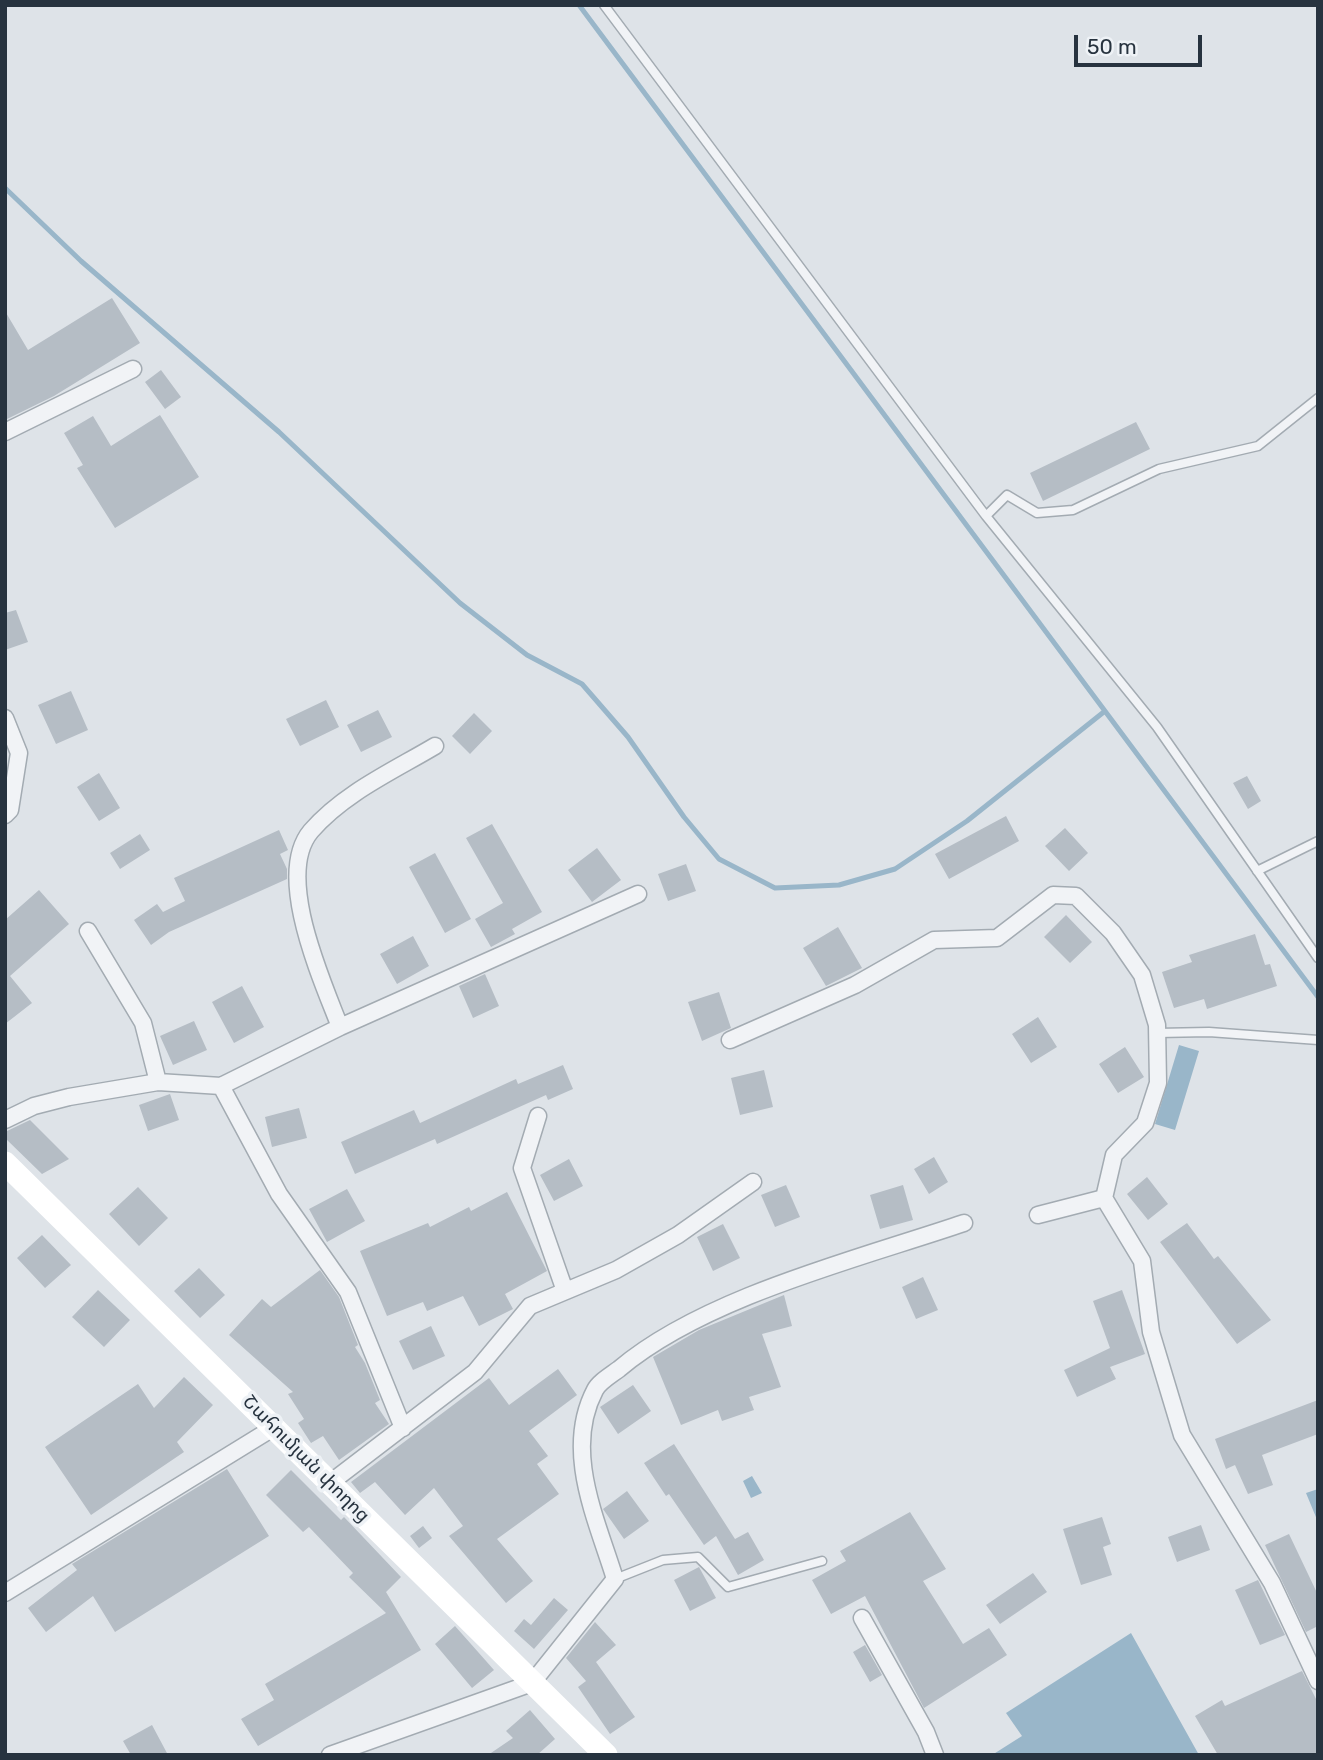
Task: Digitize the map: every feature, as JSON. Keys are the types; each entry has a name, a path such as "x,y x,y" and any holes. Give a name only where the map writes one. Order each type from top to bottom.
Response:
{"main road":[{"name":"Շահումյան փողոց","path":"5,1163 606,1755"}],"street":[{"path":"5,432 133,369"},
{"path":"5,719 19,753 10,810 5,815"},
{"path":"340,1027 299,906 298,864 309,833 354,793 435,746"},
{"path":"5,1120 34,1106 69,1097 158,1082 221,1086 340,1027 638,894"},
{"path":"730,1040 855,985 934,940 997,938 1053,895 1076,897 1113,933 1142,975 1157,1033 1157,1083 1144,1123 1114,1155 1104,1198 1142,1261 1151,1332 1182,1435 1272,1583 1318,1681"},
{"path":"88,931 143,1023 158,1082"},
{"path":"221,1086 279,1194 348,1292 403,1428"},
{"path":"538,1116 522,1168 565,1291"},
{"path":"330,1483 475,1372 530,1307 616,1270 678,1235 753,1182"},
{"path":"1038,1215 1104,1198"},
{"path":"330,1755 532,1683 615,1579 582,1474 583,1429 596,1388 634,1356 682,1327 765,1290 964,1223"},
{"path":"5,1593 274,1428"},
{"path":"862,1618 926,1732 935,1755"}],"lane":[{"path":"604,5 986,516 1157,727 1318,958"},
{"path":"986,516 1007,495 1037,513 1073,510 1160,469 1258,446 1318,398"},
{"path":"1257,871 1318,841"},
{"path":"1157,1033 1209,1032 1318,1040"},
{"path":"615,1579 663,1560 698,1557 727,1587 822,1561"}],"water":[{"path":"1179,1045 1199,1051 1175,1130 1155,1124"},
{"path":"752,1476 762,1493 751,1498 743,1481"},
{"path":"1318,1489 1318,1522 1306,1493"},
{"path":"1131,1633 1199,1755 992,1755 1022,1736 1006,1713"}],"building":[{"path":"112,298 140,343 54,396 5,420 5,311 28,350"},
{"path":"161,370 181,397 165,409 145,382"},
{"path":"160,415 199,477 115,528 77,468 83,465 64,433 93,416 111,446"},
{"path":"1136,422 1150,449 1043,501 1030,473"},
{"path":"16,610 28,642 5,650 5,613"},
{"path":"71,691 88,730 56,744 38,705"},
{"path":"326,700 339,727 300,746 286,719"},
{"path":"378,710 392,737 361,752 347,725"},
{"path":"474,713 492,731 470,754 452,736"},
{"path":"99,773 120,808 99,821 77,787"},
{"path":"1247,776 1261,801 1248,809 1233,783"},
{"path":"1006,816 1019,841 949,879 935,854"},
{"path":"492,824 542,912 512,929 515,934 491,947 475,919 503,903 466,838"},
{"path":"1065,828 1088,853 1069,871 1045,846"},
{"path":"279,830 288,850 280,854 287,869 287,879 169,932 151,945 134,920 157,904 163,912 185,901 174,878"},
{"path":"140,834 150,850 120,869 110,853"},
{"path":"597,848 621,880 592,902 568,870"},
{"path":"435,853 471,919 445,933 409,867"},
{"path":"686,864 696,891 668,901 658,874"},
{"path":"39,890 69,924 10,976 32,1003 5,1024 5,920"},
{"path":"1066,915 1092,942 1070,963 1044,937"},
{"path":"838,927 862,968 826,986 803,948"},
{"path":"1255,934 1265,965 1270,964 1277,986 1207,1009 1204,999 1174,1008 1162,972 1192,962 1189,955"},
{"path":"413,936 429,966 397,984 380,954"},
{"path":"485,974 499,1006 473,1018 459,986"},
{"path":"242,986 264,1027 234,1043 212,1002"},
{"path":"719,992 731,1028 702,1041 688,1002"},
{"path":"1038,1017 1057,1047 1031,1063 1012,1034"},
{"path":"194,1021 207,1050 173,1065 160,1036"},
{"path":"1125,1047 1144,1077 1118,1093 1099,1064"},
{"path":"563,1065 573,1089 548,1100 546,1095 437,1144 435,1139 355,1174 341,1142 414,1110 420,1123 516,1079 518,1084"},
{"path":"764,1070 773,1107 740,1115 731,1078"},
{"path":"170,1094 179,1120 148,1131 139,1105"},
{"path":"299,1108 307,1138 272,1147 265,1117"},
{"path":"30,1120 69,1159 42,1174 5,1138 5,1132"},
{"path":"934,1157 948,1182 929,1194 914,1169"},
{"path":"569,1159 583,1186 554,1201 540,1175"},
{"path":"1147,1177 1168,1204 1148,1220 1127,1194"},
{"path":"786,1185 800,1217 775,1227 761,1195"},
{"path":"903,1185 913,1220 880,1229 870,1195"},
{"path":"138,1187 168,1218 139,1246 109,1214"},
{"path":"347,1189 365,1221 327,1242 309,1209"},
{"path":"507,1192 547,1271 505,1294 513,1309 479,1326 463,1296 427,1311 423,1302 387,1316 360,1251 428,1223 430,1227 469,1207 471,1211"},
{"path":"1187,1223 1214,1259 1218,1256 1271,1320 1237,1344 1160,1242"},
{"path":"723,1224 740,1258 713,1271 697,1237"},
{"path":"42,1235 71,1265 45,1288 17,1258"},
{"path":"199,1268 225,1295 200,1318 174,1291"},
{"path":"320,1270 339,1297 358,1345 355,1347 365,1363 380,1400 375,1403 389,1424 339,1460 323,1436 311,1443 298,1423 304,1419 288,1394 293,1392 229,1335 262,1299 271,1307"},
{"path":"923,1277 938,1310 916,1319 902,1287"},
{"path":"98,1290 130,1320 104,1347 72,1317"},
{"path":"1122,1290 1145,1354 1110,1367 1116,1379 1077,1397 1064,1370 1110,1348 1093,1301"},
{"path":"784,1295 792,1326 762,1334 781,1387 749,1397 754,1410 722,1421 718,1410 681,1425 653,1357 699,1330"},
{"path":"431,1326 445,1356 413,1370 399,1341"},
{"path":"558,1369 577,1395 529,1431 548,1456 537,1464 559,1494 497,1539 533,1581 506,1603 449,1536 463,1526 434,1488 405,1515 375,1482 360,1493 351,1482 489,1378 509,1405"},
{"path":"184,1377 213,1405 177,1442 184,1452 91,1515 45,1447 138,1384 154,1408"},
{"path":"633,1385 651,1411 618,1434 600,1407"},
{"path":"1318,1400 1318,1434 1262,1455 1273,1485 1248,1494 1235,1465 1226,1469 1215,1439"},
{"path":"674,1444 735,1539 748,1532 764,1560 738,1575 716,1536 704,1545 644,1463"},
{"path":"227,1469 269,1536 115,1632 93,1596 46,1632 28,1608 77,1570 72,1564"},
{"path":"291,1470 341,1520 344,1517 401,1577 386,1592 421,1650 258,1746 241,1719 274,1700 265,1684 386,1613 349,1577 353,1573 309,1527 303,1532 266,1495"},
{"path":"627,1491 649,1521 624,1539 603,1509"},
{"path":"910,1512 946,1569 923,1581 963,1644 989,1628 1007,1655 924,1708 865,1596 831,1614 812,1580 846,1561 840,1551"},
{"path":"1102,1517 1111,1544 1103,1547 1112,1575 1081,1585 1063,1529"},
{"path":"1201,1525 1210,1550 1177,1562 1168,1537"},
{"path":"423,1526 432,1538 419,1548 410,1536"},
{"path":"1289,1534 1318,1595 1318,1626 1306,1632 1265,1545"},
{"path":"699,1567 716,1598 690,1611 674,1580"},
{"path":"1033,1573 1047,1592 1000,1624 986,1605"},
{"path":"1258,1580 1285,1635 1260,1645 1235,1590"},
{"path":"554,1598 568,1610 534,1649 514,1631 524,1619 531,1625"},
{"path":"595,1622 616,1645 596,1662 635,1717 610,1734 578,1687 586,1681 566,1658"},
{"path":"455,1626 494,1670 472,1688 435,1644"},
{"path":"865,1645 882,1675 870,1682 853,1652"},
{"path":"1302,1671 1318,1703 1318,1755 1218,1755 1195,1716 1222,1700 1225,1706"},
{"path":"530,1710 555,1739 537,1755 488,1755 513,1738 506,1731"},
{"path":"152,1725 168,1755 131,1755 123,1741"}],"waterway":[{"path":"579,5 1318,997"},
{"path":"5,188 81,261 279,432 460,603 527,655 582,684 628,737 684,817 719,859 775,888 839,885 895,869 967,821 1105,711"}]}
